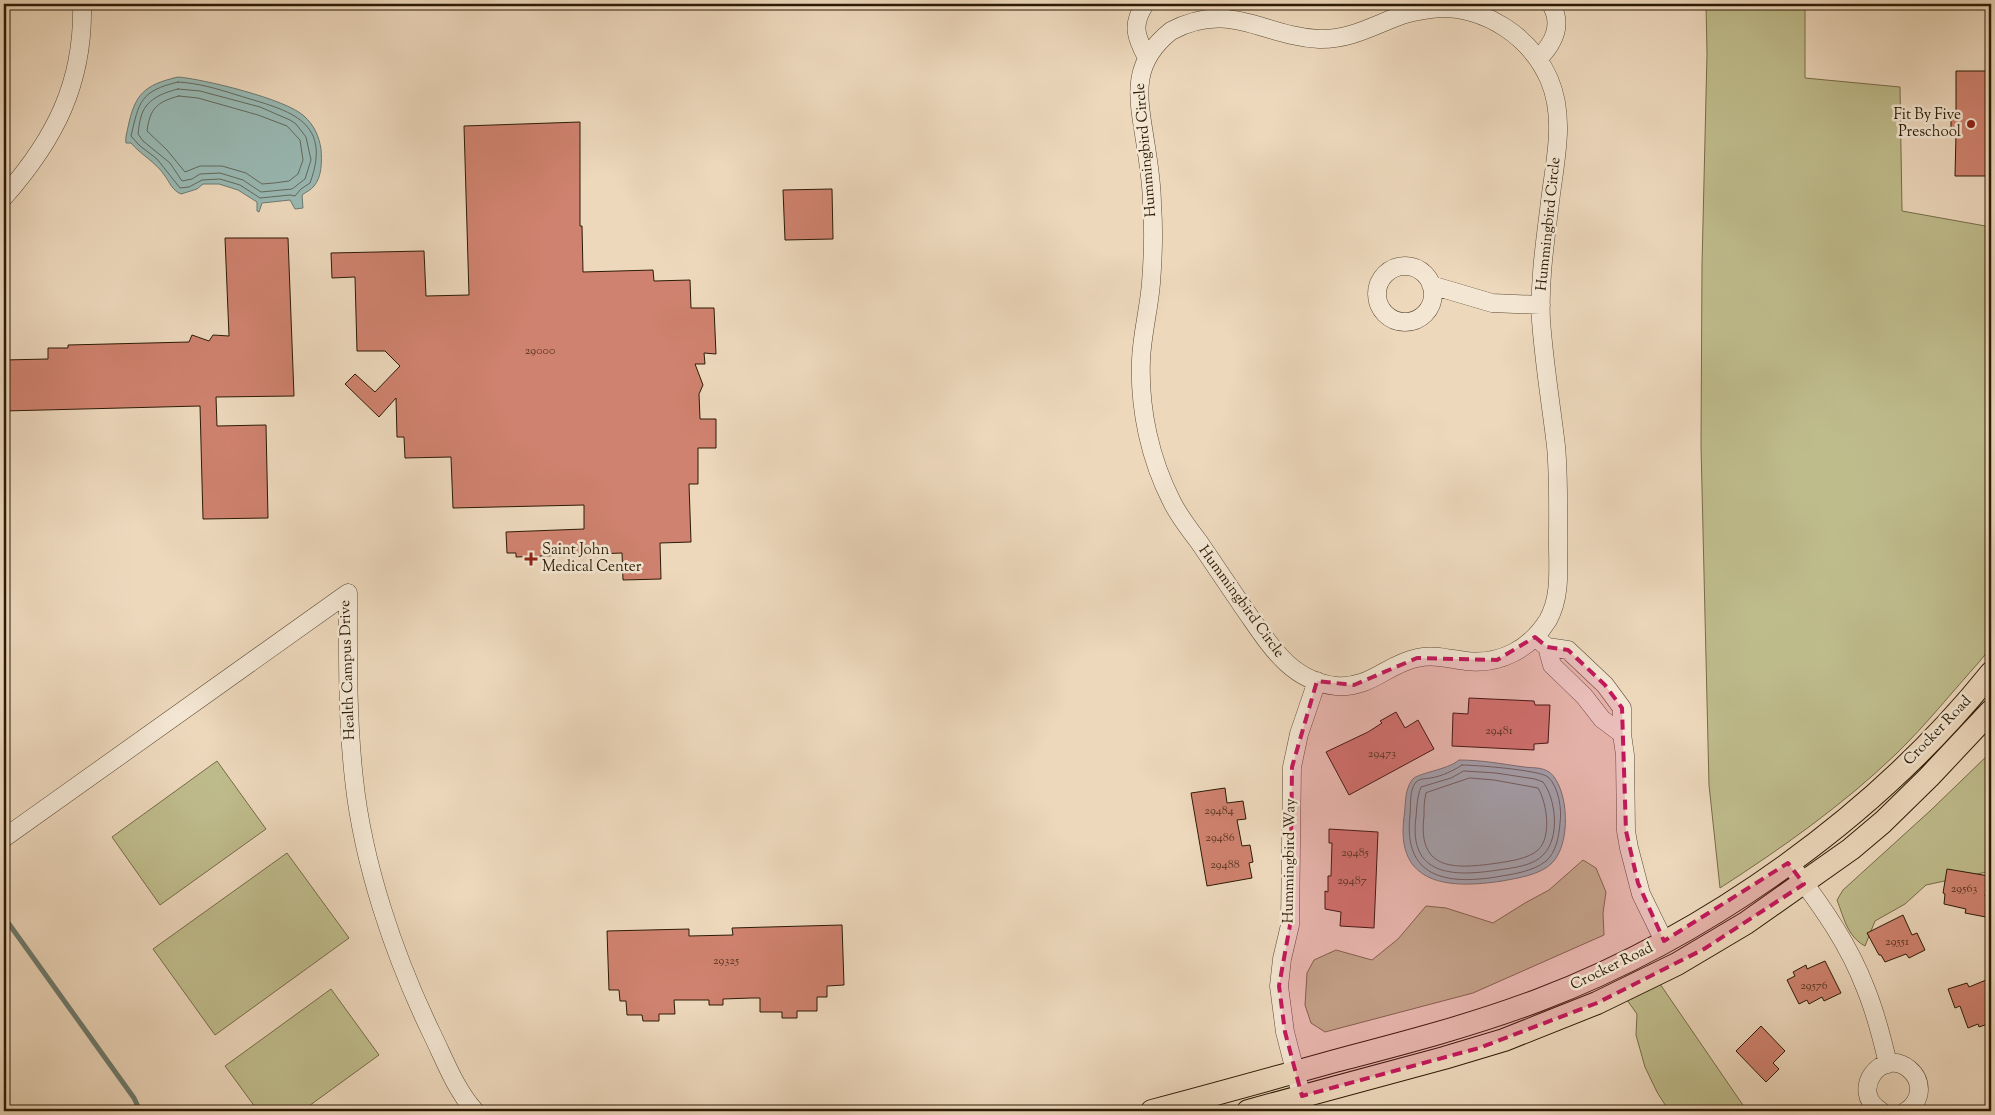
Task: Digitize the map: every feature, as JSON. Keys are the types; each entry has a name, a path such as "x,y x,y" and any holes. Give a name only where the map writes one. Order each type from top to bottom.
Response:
{"main road":[{"name":"Crocker Road","path":"1152,1111 1440,1033 1537,1000 1596,975 1664,941 1740,897 1836,826 1886,785 1942,728 1991,673"},
{"name":"Crocker Road","path":"1248,1111 1306,1106 1529,1031 1597,1003 1654,976 1746,924 1851,849 1883,822 1953,754 1991,711"}],"street":[{"path":"4,197 39,153 64,108 81,49 82,4"},
{"path":"1145,4 1137,18 1136,28 1137,37 1147,58"},
{"path":"1538,59 1549,48 1555,38 1556,16 1551,4"},
{"name":"Hummingbird Circle","path":"1477,8 1506,28 1528,48 1538,59 1550,81 1558,122 1541,270 1541,305 1543,348 1557,463 1558,578 1557,592 1541,642 1497,660 1475,662 1435,657 1417,658 1373,679 1354,685 1332,685 1317,681 1296,673 1273,650 1178,512 1160,475 1149,442 1142,395 1141,360 1151,281 1152,206 1149,163 1138,92 1140,78 1147,58 1153,48 1172,31 1203,9 1242,14 1294,35 1320,39 1357,34 1417,11 1477,8"},
{"path":"1431,285 1492,303 1541,305"},
{"name":"Health Campus Drive","path":"4,838 348,593 350,744 354,781 369,858 392,935 418,1003 451,1075 474,1111"},
{"path":"1541,642 1552,665 1584,696 1602,719 1622,734 1625,755 1625,812 1629,848 1642,894 1664,941"},
{"name":"Hummingbird Way","path":"1306,1106 1295,1072 1282,1016 1280,979 1290,925 1292,767 1299,734 1317,681"},
{"path":"1788,863 1836,930 1859,973 1873,1009 1888,1064"},
{"path":"1880,1111 1870,1102 1867,1093 1868,1084 1876,1069 1888,1064 1899,1064 1907,1067 1917,1079 1918,1096 1915,1103 1906,1111"}],"highlighted area":[{"path":"1535,637 1547,647 1568,650 1605,685 1622,708 1626,831 1638,883 1664,941 1788,863 1804,884 1704,949 1597,1003 1479,1048 1302,1096 1285,1032 1279,986 1290,925 1292,767 1317,681 1354,685 1417,658 1497,660"}],"shaded area":[{"path":"1706,4 1805,4 1805,78 1900,87 1902,211 1991,227 1991,647 1918,732 1876,773 1811,825 1720,888 1709,785 1701,446 1702,265 1707,54"},
{"path":"1991,752 1991,871 1926,885 1905,904 1875,921 1865,946 1859,942 1850,932 1837,900 1843,890 1931,810"},
{"path":"217,761 266,829 160,905 112,837"},
{"path":"287,853 349,938 215,1035 153,949"},
{"path":"1583,860 1596,868 1606,892 1603,913 1604,935 1473,993 1325,1032 1311,1023 1305,1005 1307,973 1314,960 1336,950 1372,960 1398,939 1426,906 1446,908 1493,923 1549,890"},
{"path":"1660,984 1747,1111 1669,1111 1645,1067 1636,1035 1637,1014 1627,1000"},
{"path":"331,989 379,1055 302,1111 258,1111 225,1066"}],"water":[{"path":"178,77 224,86 263,97 280,103 308,119 316,131 319,140 321,164 317,182 302,195 303,208 295,209 290,200 262,203 259,212 257,211 257,202 238,190 219,184 203,184 197,189 181,194 173,188 157,167 131,143 126,143 131,116 138,99 149,88"},
{"path":"1459,760 1540,768 1553,776 1558,783 1563,799 1565,829 1561,849 1551,864 1541,871 1528,876 1502,881 1463,884 1430,878 1417,870 1408,857 1403,840 1409,784 1419,775 1448,766"}],"building":[{"name":"Fit By Five Preschool","path":"1956,71 1991,71 1991,176 1955,176 1956,134 1951,134 1951,114 1956,114"},
{"path":"580,122 580,226 582,226 583,272 653,270 654,281 690,280 691,308 714,308 716,354 704,353 705,364 695,364 703,385 699,394 700,419 716,419 716,448 698,448 698,484 689,484 691,542 660,543 661,579 623,580 622,553 516,557 516,553 507,553 506,532 584,529 584,505 453,508 451,457 405,458 404,437 397,437 396,398 379,417 345,384 355,374 375,392 400,366 385,351 357,351 355,277 332,278 331,253 424,251 426,296 469,295 464,126"},
{"path":"832,189 833,239 785,240 783,190"},
{"path":"225,238 288,238 294,396 216,397 217,426 266,425 268,518 203,519 200,406 4,411 4,360 48,359 48,348 68,348 68,345 189,342 192,335 209,341 213,335 229,336"},
{"path":"1469,698 1534,701 1535,705 1550,705 1548,743 1534,744 1534,750 1452,746 1453,713 1468,714"},
{"path":"1396,712 1405,728 1418,720 1434,749 1349,795 1326,752 1368,732 1382,723 1380,721"},
{"path":"1225,788 1227,803 1243,801 1246,819 1237,820 1242,846 1250,845 1253,862 1249,863 1252,878 1207,886 1191,793"},
{"path":"1329,829 1378,832 1374,928 1340,926 1341,912 1325,909 1325,891 1328,892 1328,876 1331,876 1332,843 1329,843"},
{"path":"1947,869 1989,876 1985,896 1991,898 1991,918 1965,913 1966,909 1944,904 1945,894 1943,893"},
{"path":"1903,915 1912,935 1917,933 1925,950 1909,958 1906,954 1885,962 1867,933"},
{"path":"842,925 844,985 827,986 827,997 817,997 817,1011 797,1011 797,1018 782,1018 782,1012 760,1012 760,998 752,998 723,999 723,1005 709,1005 709,1000 674,1000 675,1014 659,1014 659,1021 643,1021 642,1015 627,1015 626,1001 620,1001 619,990 609,990 607,931 689,929 689,936 733,935 732,928"},
{"path":"1825,961 1841,993 1824,1001 1822,997 1809,1004 1807,1000 1799,1004 1787,980 1795,976 1793,972 1806,965 1807,969"},
{"path":"1991,978 1991,1023 1979,1027 1978,1024 1968,1028 1960,1006 1955,1008 1948,989 1967,983 1969,987"},
{"path":"1761,1026 1785,1051 1773,1063 1779,1069 1766,1082 1736,1051"}],"waterway":[{"path":"4,917 134,1098 140,1111"}],"place":[{"name":"Fit By Five Preschool","path":"1971,124"},
{"name":"Saint John Medical Center","path":"531,559"}]}
